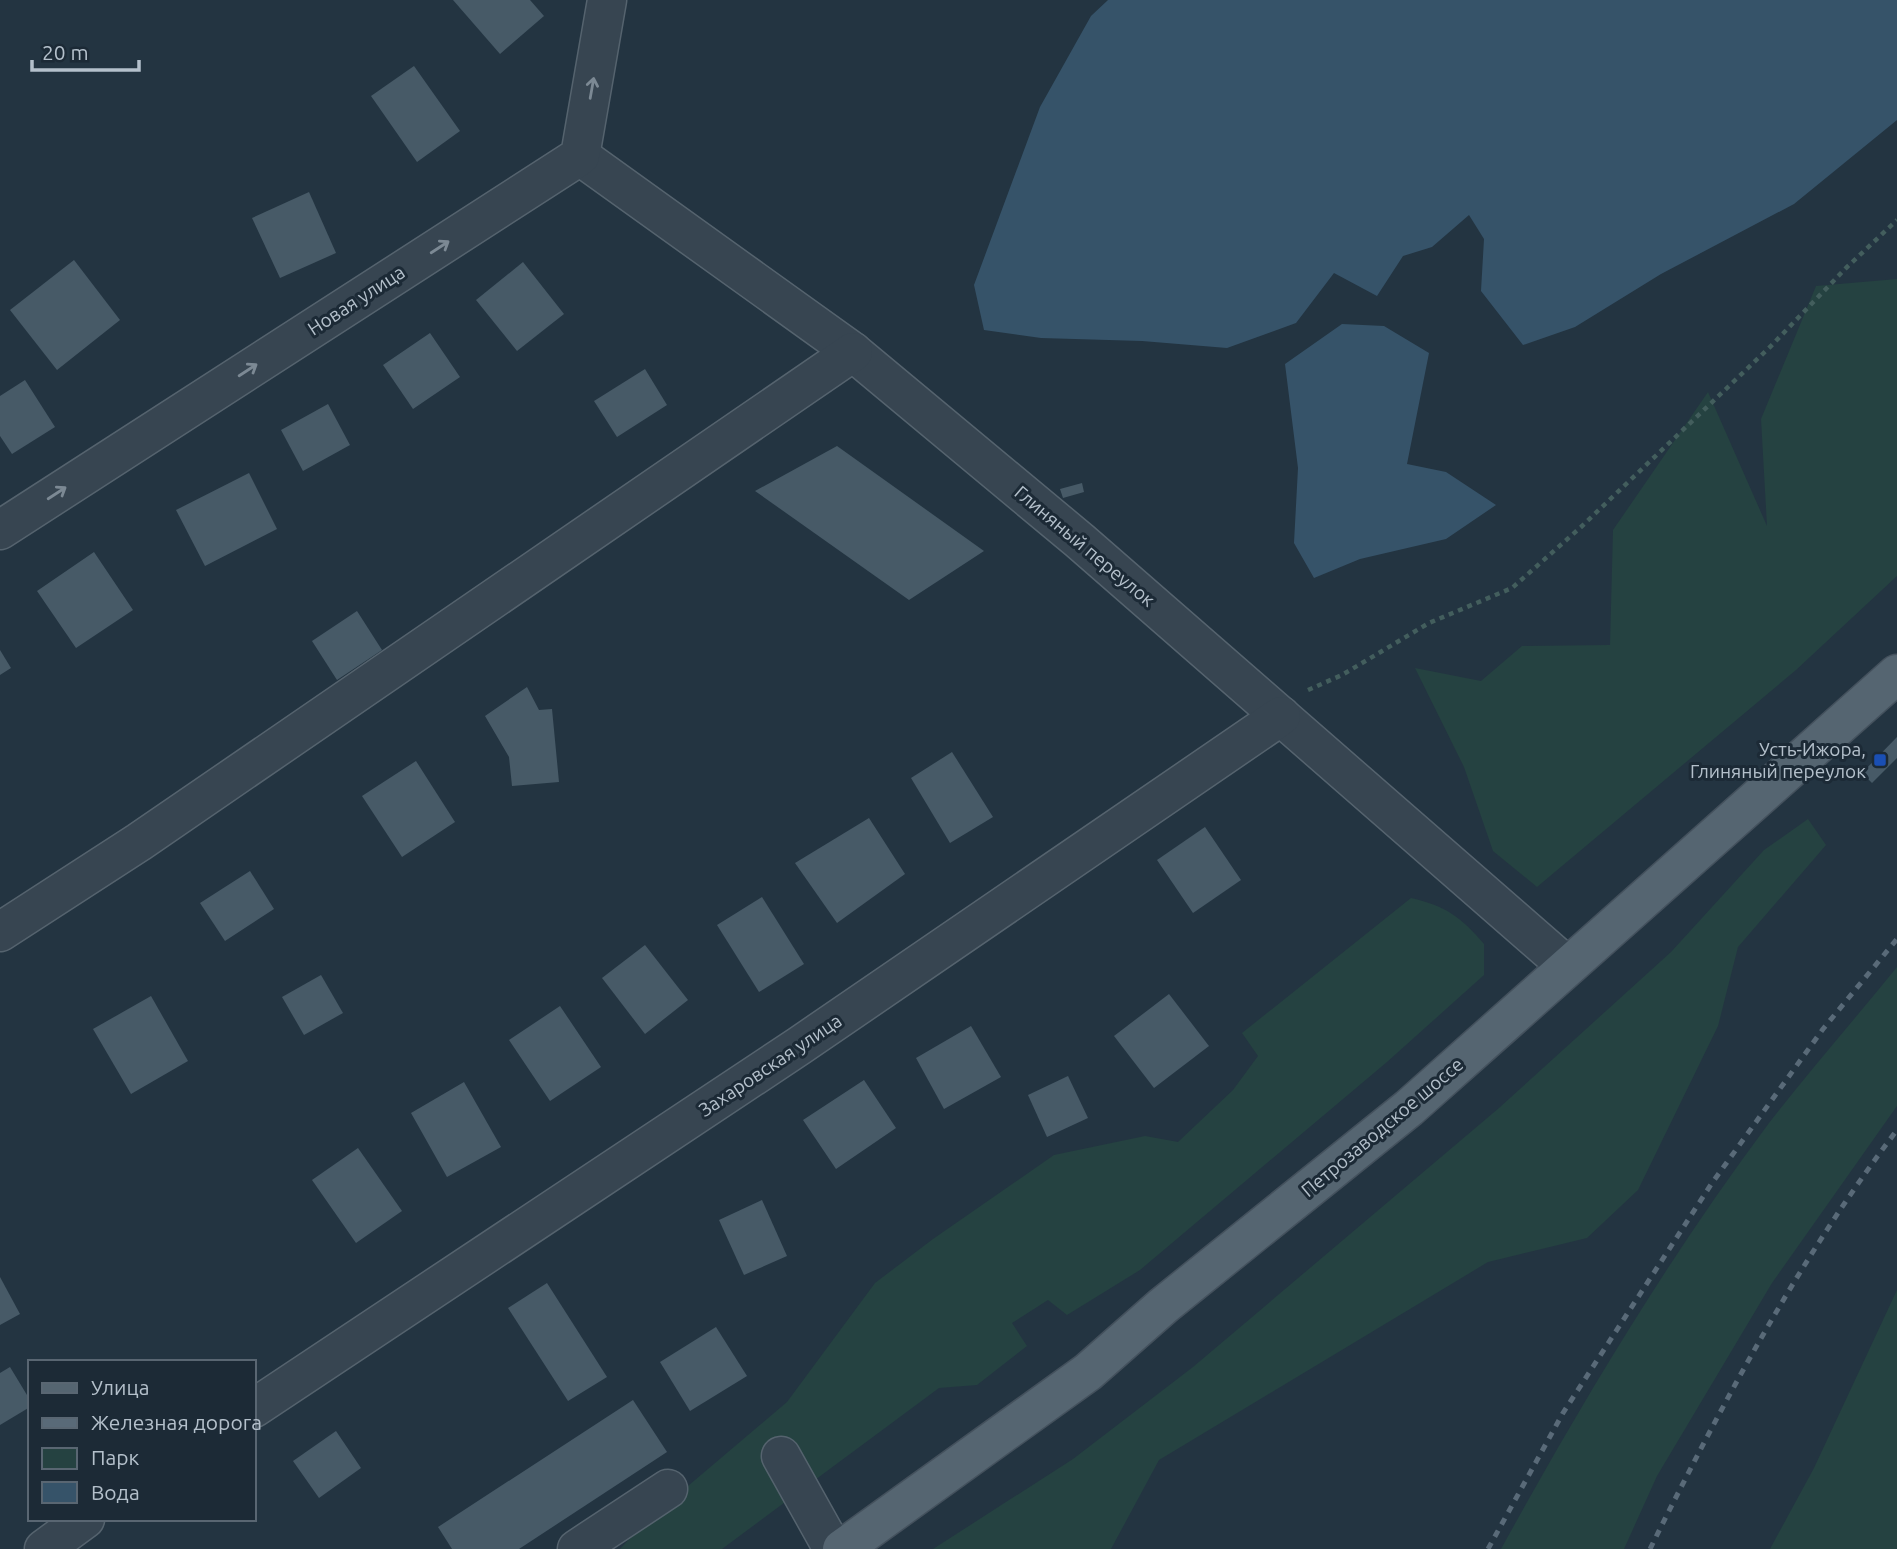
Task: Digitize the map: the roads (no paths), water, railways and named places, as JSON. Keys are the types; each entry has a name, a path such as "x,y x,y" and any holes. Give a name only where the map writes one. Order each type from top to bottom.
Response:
{"main road":[{"name":"Петрозаводское шоссе","path":"842,1549 1088,1372 1163,1306 1409,1108 1897,674"}],"street":[{"path":"580,156 607,0"},
{"name":"Глиняный переулок","path":"580,156 853,352 1080,541 1567,966"},
{"name":"Новая улица","path":"0,530 580,156"},
{"path":"0,932 139,842 853,352"},
{"name":"Захаровская улица","path":"256,1407 799,1046 1269,706"},
{"path":"781,1456 833,1549"},
{"path":"577,1549 668,1489"},
{"path":"44,1549 82,1521"}],"water":[{"path":"1108,0 1897,0 1897,120 1794,204 1661,274 1575,327 1523,345 1481,291 1484,239 1469,215 1432,247 1403,256 1377,296 1334,273 1296,323 1227,348 1142,341 1041,338 984,330 974,285 1040,107 1091,16"},
{"path":"1342,324 1384,326 1429,353 1407,464 1446,472 1496,505 1446,539 1360,559 1314,578 1294,543 1298,468 1285,364"}],"railway":[{"path":"1488,1549 1563,1413 1712,1183 1823,1029 1897,939"},
{"path":"1650,1549 1705,1440 1764,1333 1827,1230 1897,1130"}],"place":[{"name":"Усть-Ижора, Глиняный переулок","path":"1880,760"}]}
